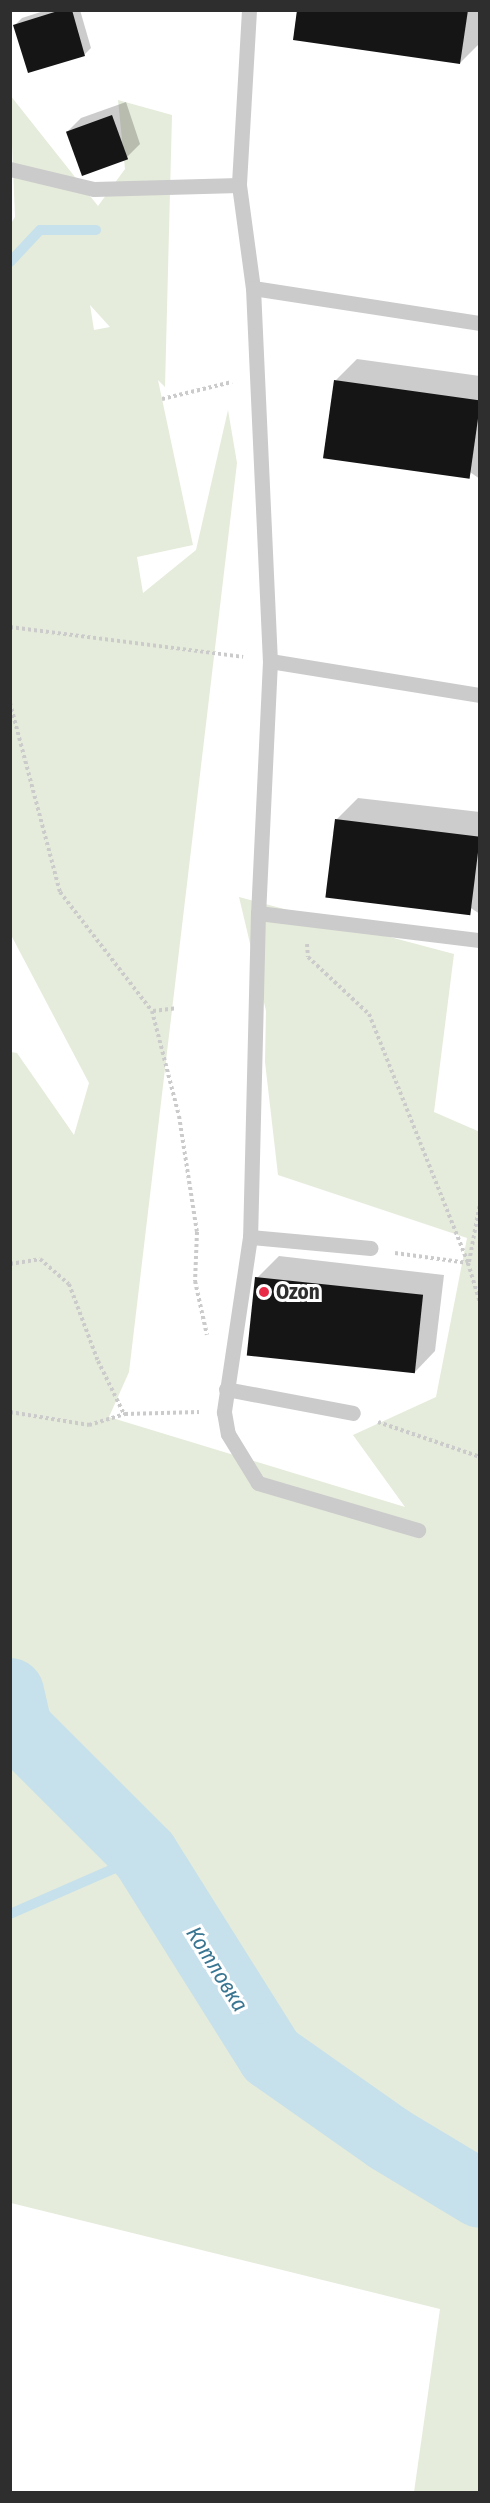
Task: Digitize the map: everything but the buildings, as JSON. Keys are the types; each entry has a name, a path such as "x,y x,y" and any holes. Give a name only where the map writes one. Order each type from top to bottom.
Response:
{"lane":[{"path":"249,10 239,185 253,288 270,661 258,914 250,1237 225,1389 224,1412 228,1434 258,1484 418,1530"},
{"path":"10,169 94,189 239,185"},
{"path":"253,288 480,322"},
{"path":"270,661 480,695"},
{"path":"258,914 479,940"},
{"path":"250,1237 371,1248"},
{"path":"225,1389 353,1413"}],"path":[{"path":"10,361 10,371"},
{"path":"162,399 256,376"},
{"path":"10,627 270,661"},
{"path":"10,704 60,892 152,1011 179,1116 197,1232 195,1281 209,1347"},
{"path":"307,919 308,957 369,1014 468,1263 480,1303"},
{"path":"152,1011 176,1008"},
{"path":"468,1263 480,1203"},
{"path":"371,1248 468,1263"},
{"path":"10,1264 40,1259 69,1284 98,1361 124,1414"},
{"path":"10,1412 89,1425 124,1414 224,1412"},
{"path":"353,1413 480,1457"}],"green space":[{"path":"10,95 98,206 125,169 118,100 172,115 165,387 158,380 193,545 137,557 143,593 196,550 228,410 237,463 129,1372 109,1417 405,1507 353,1435 436,1397 467,1238 278,1175 265,1062 266,1011 239,897 454,954 434,1112 480,1132 479,2492 414,2492 440,2309 11,2203 11,1052 17,1053 74,1135 89,1083 11,935 10,225 15,217","holes":["90,305 110,327 94,330"]}],"waterway":[{"path":"10,262 40,230 96,230"},
{"name":"Котловка","path":"10,1692 18,1728 145,1855 271,2056 389,2139 480,2194"},
{"path":"10,1914 145,1855"}],"place":[{"name":"Ozon","path":"264,1292"}]}
